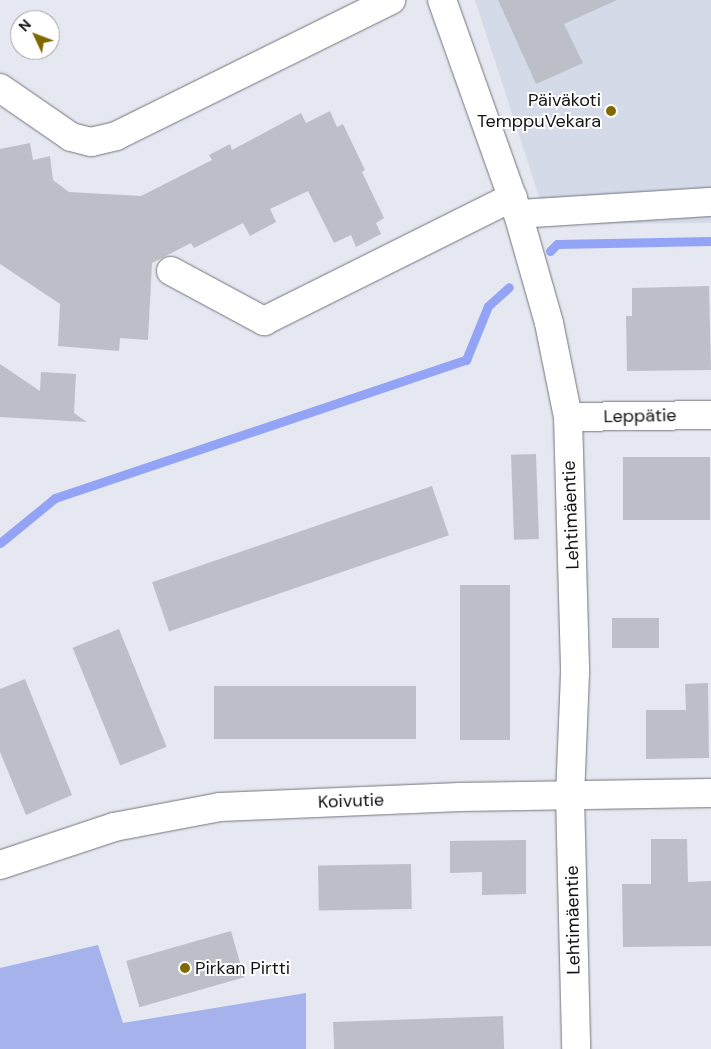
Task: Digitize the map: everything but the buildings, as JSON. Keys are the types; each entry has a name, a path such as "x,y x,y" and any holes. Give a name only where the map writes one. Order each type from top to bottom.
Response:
{"street":[{"path":"0,88 71,137 91,142 116,136 391,0"},
{"name":"Lehtimäentie","path":"442,0 515,206 549,323 568,417 575,673 570,795 576,1049"},
{"path":"171,271 264,321 515,206 711,202"},
{"name":"Leppätie","path":"568,417 711,415"},
{"name":"Koivutie","path":"0,865 114,827 220,807 570,795 711,793"}],"shaded area":[{"name":"Päiväkoti TemppuVekara","path":"475,0 711,0 711,223 548,224"},
{"path":"98,945 123,1023 306,993 306,1049 0,1049 0,968"}],"waterway":[{"path":"550,251 557,244 711,241"},
{"path":"0,543 55,498 466,360 488,306 509,287"}],"place":[{"name":"Päiväkoti TemppuVekara","path":"611,111"},
{"name":"Pirkan Pirtti","path":"185,968"}]}
